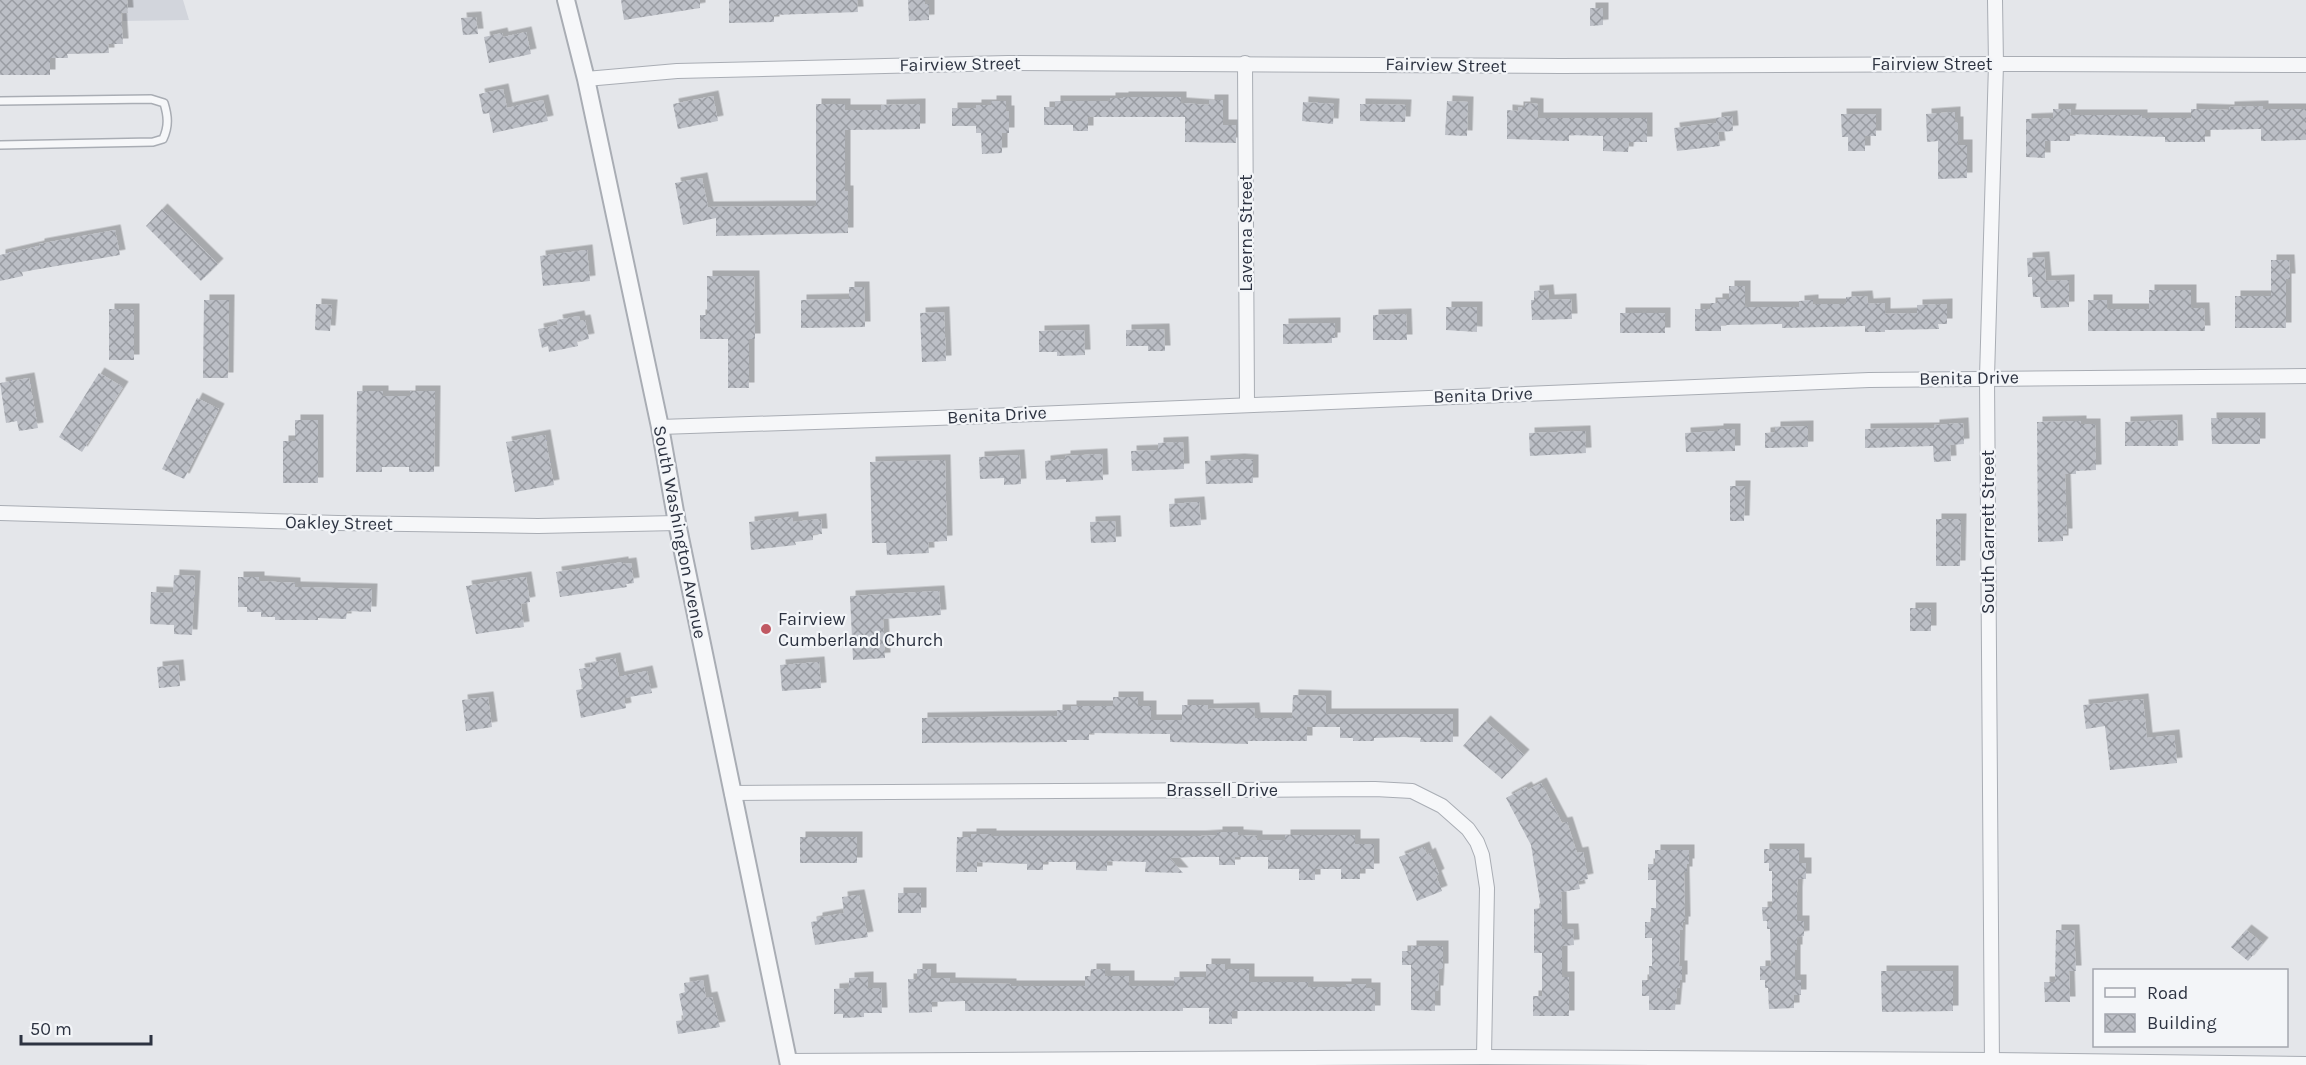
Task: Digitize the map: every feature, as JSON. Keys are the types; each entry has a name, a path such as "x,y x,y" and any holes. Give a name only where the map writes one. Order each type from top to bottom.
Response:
{"street":[{"name":"South Washington Avenue","path":"566,0 586,79 660,427 677,523 789,1063"},
{"name":"South Garrett Street","path":"1992,1062 1987,378 1996,64 1995,0"},
{"name":"Fairview Street","path":"586,79 677,71 1020,63 1561,66 2306,65"},
{"name":"Laverna Street","path":"1245,63 1247,404"},
{"name":"Benita Drive","path":"660,427 1869,380 2306,376"},
{"name":"Oakley Street","path":"0,513 538,526 677,523"},
{"name":"Brassell Drive","path":"732,793 1363,789 1412,791 1426,797 1455,816 1477,842 1482,855 1487,888 1484,1057"},
{"path":"789,1063 1484,1057 2306,1064"}],"lane":[{"path":"0,101 151,99 164,103 168,116 167,131 163,139 153,142 0,145"}],"shaded area":[{"path":"128,0 183,0 189,20 123,21 123,14 128,13"}],"building":[{"path":"0,0 127,0 128,13 121,13 123,44 108,44 109,53 67,54 68,58 50,58 50,75 0,75"},
{"path":"621,0 700,0 700,8 624,20"},
{"path":"729,0 857,0 858,12 774,15 774,22 729,23"},
{"path":"908,0 925,0 925,4 929,4 929,20 909,21"},
{"path":"1590,8 1603,8 1603,25 1590,26"},
{"path":"476,17 478,34 463,35 461,18"},
{"path":"526,32 531,54 489,63 484,37 502,33 503,37"},
{"path":"503,89 507,108 543,100 548,121 493,133 489,113 483,114 479,94"},
{"path":"713,96 718,121 678,129 673,104"},
{"path":"1181,97 1181,103 1209,105 1209,100 1223,100 1223,125 1236,125 1236,143 1185,142 1185,117 1088,117 1088,131 1073,131 1073,125 1044,125 1044,107 1055,107 1055,101 1110,101 1110,98"},
{"path":"991,101 1006,101 1006,111 1009,111 1009,133 1002,133 1002,153 982,154 981,133 976,133 976,126 952,126 952,108 976,108 976,105 991,105"},
{"path":"1447,101 1468,102 1467,136 1445,135"},
{"path":"1303,102 1334,104 1333,124 1302,121"},
{"path":"1525,103 1538,104 1538,118 1647,118 1647,142 1629,142 1628,152 1603,151 1603,136 1569,135 1569,141 1507,139 1507,110 1518,111 1518,107 1525,107"},
{"path":"816,104 845,104 845,110 881,110 881,105 920,104 920,129 845,130 848,233 716,236 716,218 683,225 675,183 702,178 708,207 816,206"},
{"path":"1360,104 1406,105 1405,122 1360,121"},
{"path":"2263,106 2263,109 2306,109 2306,140 2261,141 2261,129 2205,130 2205,142 2165,142 2165,137 2070,134 2070,141 2045,141 2045,158 2026,157 2026,119 2053,118 2053,109 2071,109 2070,115 2191,118 2191,109 2229,110 2229,107"},
{"path":"1955,112 1955,122 1958,122 1958,145 1967,145 1967,178 1938,179 1938,141 1927,142 1926,114"},
{"path":"1841,114 1876,114 1876,136 1865,136 1865,151 1848,151 1848,137 1842,137"},
{"path":"1732,116 1733,131 1718,132 1720,146 1677,151 1674,128 1716,123 1716,118"},
{"path":"162,209 218,264 201,281 146,226"},
{"path":"115,230 120,255 22,272 23,276 0,281 0,255 39,246 39,244"},
{"path":"587,250 590,281 543,286 540,256"},
{"path":"2044,257 2046,281 2069,280 2069,307 2041,308 2040,297 2033,297 2032,277 2028,277 2027,258"},
{"path":"2271,260 2289,260 2290,279 2286,279 2286,328 2235,328 2235,296 2271,296"},
{"path":"707,276 754,276 755,339 749,339 749,388 728,388 728,339 700,339 700,315 707,315"},
{"path":"1729,286 1745,286 1745,307 1799,307 1799,301 1813,300 1813,304 1846,304 1846,297 1867,296 1868,304 1885,303 1885,314 1917,313 1917,305 1947,304 1947,324 1938,324 1939,329 1885,330 1885,332 1865,332 1865,326 1782,328 1782,324 1721,325 1721,331 1695,331 1695,309 1710,309 1710,303 1717,303 1717,299 1729,299"},
{"path":"849,287 864,287 865,327 801,328 801,300 849,299"},
{"path":"1548,290 1549,300 1571,299 1572,319 1532,320 1531,300 1534,300 1534,291"},
{"path":"2149,290 2191,290 2191,308 2204,308 2205,331 2088,331 2088,300 2107,300 2107,309 2149,309"},
{"path":"204,300 229,300 228,378 203,378"},
{"path":"316,304 332,305 330,331 315,330"},
{"path":"1446,307 1477,307 1477,332 1446,330"},
{"path":"109,309 134,309 134,360 109,360"},
{"path":"944,312 946,361 922,362 920,313"},
{"path":"1620,313 1665,313 1665,333 1620,333"},
{"path":"1406,314 1407,340 1373,340 1373,315"},
{"path":"579,316 580,321 585,320 589,339 577,341 578,346 549,352 548,346 542,348 538,329 558,325 557,320"},
{"path":"1335,323 1335,338 1332,338 1332,343 1283,344 1283,324"},
{"path":"1164,329 1165,351 1148,351 1148,346 1126,346 1126,330"},
{"path":"1084,330 1085,355 1057,356 1057,352 1039,352 1039,331"},
{"path":"99,373 123,387 82,452 59,437"},
{"path":"29,378 38,428 19,431 17,421 6,423 0,383"},
{"path":"357,391 383,391 383,396 410,396 410,391 435,391 434,472 409,472 409,467 382,467 382,472 356,472"},
{"path":"197,398 219,409 184,479 162,469"},
{"path":"2211,418 2260,418 2260,444 2212,444"},
{"path":"295,420 318,420 318,483 283,483 283,441 295,441"},
{"path":"2177,420 2178,446 2125,446 2125,422"},
{"path":"2081,421 2081,424 2095,424 2096,470 2065,474 2067,534 2063,534 2063,541 2038,542 2037,422"},
{"path":"1963,423 1964,444 1950,445 1951,461 1934,462 1933,446 1865,448 1865,429 1934,428 1934,425"},
{"path":"1808,426 1808,447 1765,448 1765,433 1775,432 1775,427"},
{"path":"1718,429 1735,429 1735,451 1686,452 1685,433 1718,431"},
{"path":"1585,431 1586,453 1530,456 1529,433"},
{"path":"545,435 554,485 515,492 506,442"},
{"path":"1183,442 1184,469 1132,471 1131,451 1158,450 1158,443"},
{"path":"1102,454 1103,480 1066,482 1066,479 1046,480 1045,461 1065,459 1065,456"},
{"path":"1019,455 1021,484 1004,485 1004,478 980,479 979,457"},
{"path":"945,460 947,541 928,542 929,553 887,555 886,543 872,543 870,462"},
{"path":"1253,460 1253,483 1206,484 1205,461"},
{"path":"1730,486 1745,486 1744,521 1730,521"},
{"path":"1199,502 1201,525 1170,527 1169,504"},
{"path":"793,517 793,522 821,519 822,534 813,534 813,540 795,542 796,545 751,550 749,522"},
{"path":"1936,519 1961,519 1960,566 1936,566"},
{"path":"1115,521 1116,542 1091,543 1090,522"},
{"path":"623,562 623,564 631,563 634,583 626,584 627,587 560,597 556,572"},
{"path":"174,575 195,576 192,635 174,634 174,625 150,624 151,592 173,593"},
{"path":"238,577 259,577 259,581 295,583 295,587 372,589 371,612 347,611 346,619 275,620 275,617 261,617 261,612 247,612 247,607 238,607"},
{"path":"526,577 530,602 521,604 524,627 476,634 466,586"},
{"path":"939,591 941,615 883,619 885,658 853,660 850,596"},
{"path":"1910,608 1931,608 1931,631 1910,631"},
{"path":"615,658 619,677 647,671 652,693 624,698 626,708 581,718 576,690 583,689 579,669 591,667 590,663"},
{"path":"819,662 821,688 782,691 780,665"},
{"path":"178,665 180,686 159,688 157,667"},
{"path":"1293,695 1326,696 1326,714 1453,714 1453,742 1420,742 1421,738 1404,737 1353,741 1353,738 1340,738 1340,727 1307,727 1307,741 1248,741 1248,744 1170,742 1170,734 1089,733 1089,740 1067,740 1067,742 922,743 922,718 1057,716 1057,710 1071,710 1071,706 1113,706 1113,697 1138,697 1138,706 1151,706 1151,720 1182,720 1182,705 1208,705 1208,709 1254,708 1255,718 1292,718"},
{"path":"488,697 492,727 466,731 462,700"},
{"path":"2143,699 2147,738 2174,735 2177,763 2110,770 2105,726 2086,729 2083,705"},
{"path":"1485,721 1524,755 1502,779 1463,746"},
{"path":"1541,783 1562,823 1567,822 1577,853 1583,852 1588,879 1578,881 1580,889 1561,892 1562,929 1573,929 1574,945 1562,946 1562,977 1569,977 1569,1016 1533,1016 1533,996 1542,996 1542,953 1534,953 1534,909 1541,908 1531,845 1506,798 1526,787 1528,790"},
{"path":"1217,832 1238,832 1238,835 1257,836 1257,840 1285,840 1285,835 1355,835 1355,844 1374,844 1374,869 1360,869 1360,879 1341,879 1341,869 1315,869 1315,880 1299,880 1299,869 1268,869 1268,857 1235,857 1235,865 1219,865 1219,857 1193,857 1170,858 1183,873 1145,872 1146,862 1107,861 1107,871 1076,870 1076,862 1043,862 1043,870 1027,870 1027,864 977,862 977,872 956,872 957,837 971,837 971,834 991,834 991,836 1201,836 1217,835"},
{"path":"800,837 857,837 857,863 800,863"},
{"path":"1424,847 1427,855 1430,853 1439,874 1436,876 1442,891 1417,901 1399,857"},
{"path":"1764,849 1799,849 1799,863 1806,863 1806,879 1798,879 1797,921 1804,921 1804,936 1797,937 1797,950 1795,950 1795,980 1801,980 1801,995 1794,995 1794,1008 1769,1009 1768,988 1765,988 1765,980 1760,980 1760,966 1771,966 1770,929 1767,929 1767,921 1763,921 1762,907 1772,907 1772,871 1769,871 1769,863 1764,863"},
{"path":"1655,850 1689,850 1689,864 1687,864 1687,872 1684,872 1685,922 1683,922 1683,930 1680,930 1679,966 1682,966 1682,980 1680,980 1680,988 1677,988 1675,1010 1649,1010 1649,996 1642,996 1642,980 1649,980 1649,966 1652,966 1652,938 1645,938 1645,922 1651,922 1651,908 1656,908 1656,880 1648,880 1648,864 1655,864"},
{"path":"898,893 921,893 921,913 898,913"},
{"path":"859,895 868,937 815,945 811,922 817,921 817,918 844,913 842,897"},
{"path":"2056,930 2074,930 2076,971 2069,971 2070,1002 2045,1002 2044,982 2055,982"},
{"path":"2246,930 2263,943 2248,961 2231,947"},
{"path":"1411,946 1443,946 1443,969 1439,969 1438,991 1435,991 1435,1011 1411,1010 1411,965 1402,965 1402,951 1411,951"},
{"path":"1206,964 1225,964 1225,969 1249,969 1249,982 1308,982 1308,987 1346,987 1346,984 1366,984 1366,988 1375,988 1375,1011 1232,1011 1232,1024 1209,1024 1209,1008 1183,1008 1183,1011 965,1011 965,1001 932,1002 932,1012 909,1013 908,979 917,979 917,969 931,969 931,978 950,978 950,983 1085,986 1085,976 1091,976 1091,969 1105,969 1105,976 1129,976 1129,986 1174,986 1174,977 1206,977"},
{"path":"1881,971 1953,971 1953,1011 1882,1012"},
{"path":"868,977 868,988 881,988 882,1013 864,1013 864,1017 843,1018 843,1014 834,1014 834,989 849,988 849,978"},
{"path":"703,980 706,998 712,997 720,1027 678,1034 676,1021 684,1020 679,994 685,992 684,983"}],"place":[{"name":"Fairview Cumberland Church","path":"766,629"}]}
